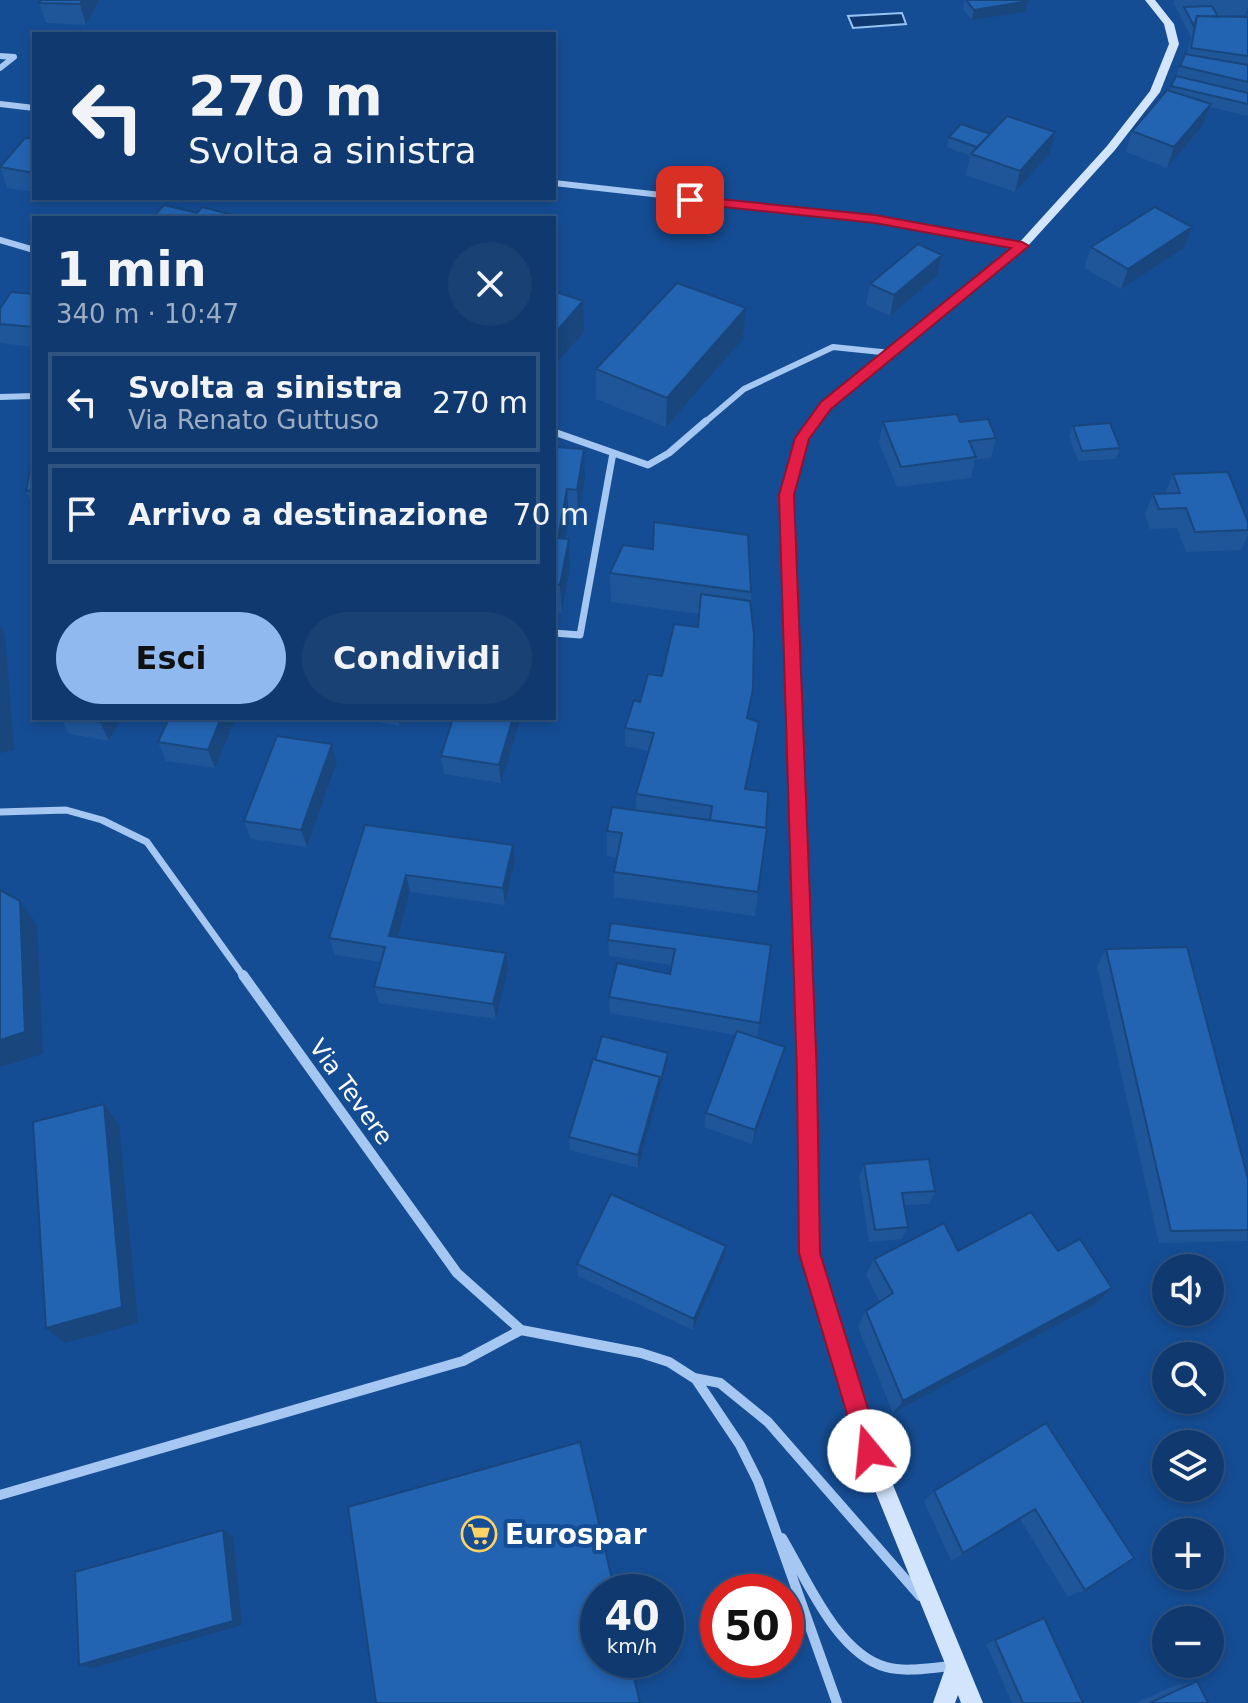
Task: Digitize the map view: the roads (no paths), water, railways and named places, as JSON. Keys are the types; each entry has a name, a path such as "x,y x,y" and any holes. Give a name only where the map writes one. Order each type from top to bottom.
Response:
{"main road":[{"path":"972,1703 869,1451 809,1253 807,1077 786,495 802,438 826,405 1022,246 1111,148 1155,92 1174,44 1169,24 1150,0"},
{"path":"944,1703 957,1666"}],"street":[{"path":"0,56 14,57 0,68"},
{"path":"0,104 32,108"},
{"path":"556,183 875,219 1022,246"},
{"path":"0,240 32,249"},
{"path":"556,433 648,465 669,453 744,389 833,347 891,353"},
{"path":"0,397 32,396"},
{"path":"556,633 580,635 613,453"},
{"name":"Via Tevere","path":"0,812 66,810 102,820 147,842 457,1273 521,1330"},
{"path":"0,1495 463,1361 521,1330 641,1353 669,1362 694,1378 720,1383 768,1422 938,1617"},
{"path":"694,1378 740,1445 773,1523 837,1703"},
{"path":"773,1523 841,1634 859,1653 886,1667 957,1666"}],"water":[{"path":"902,13 906,24 853,28 848,16"}],"place":[{"name":"Eurospar","path":"479,1534"}]}
